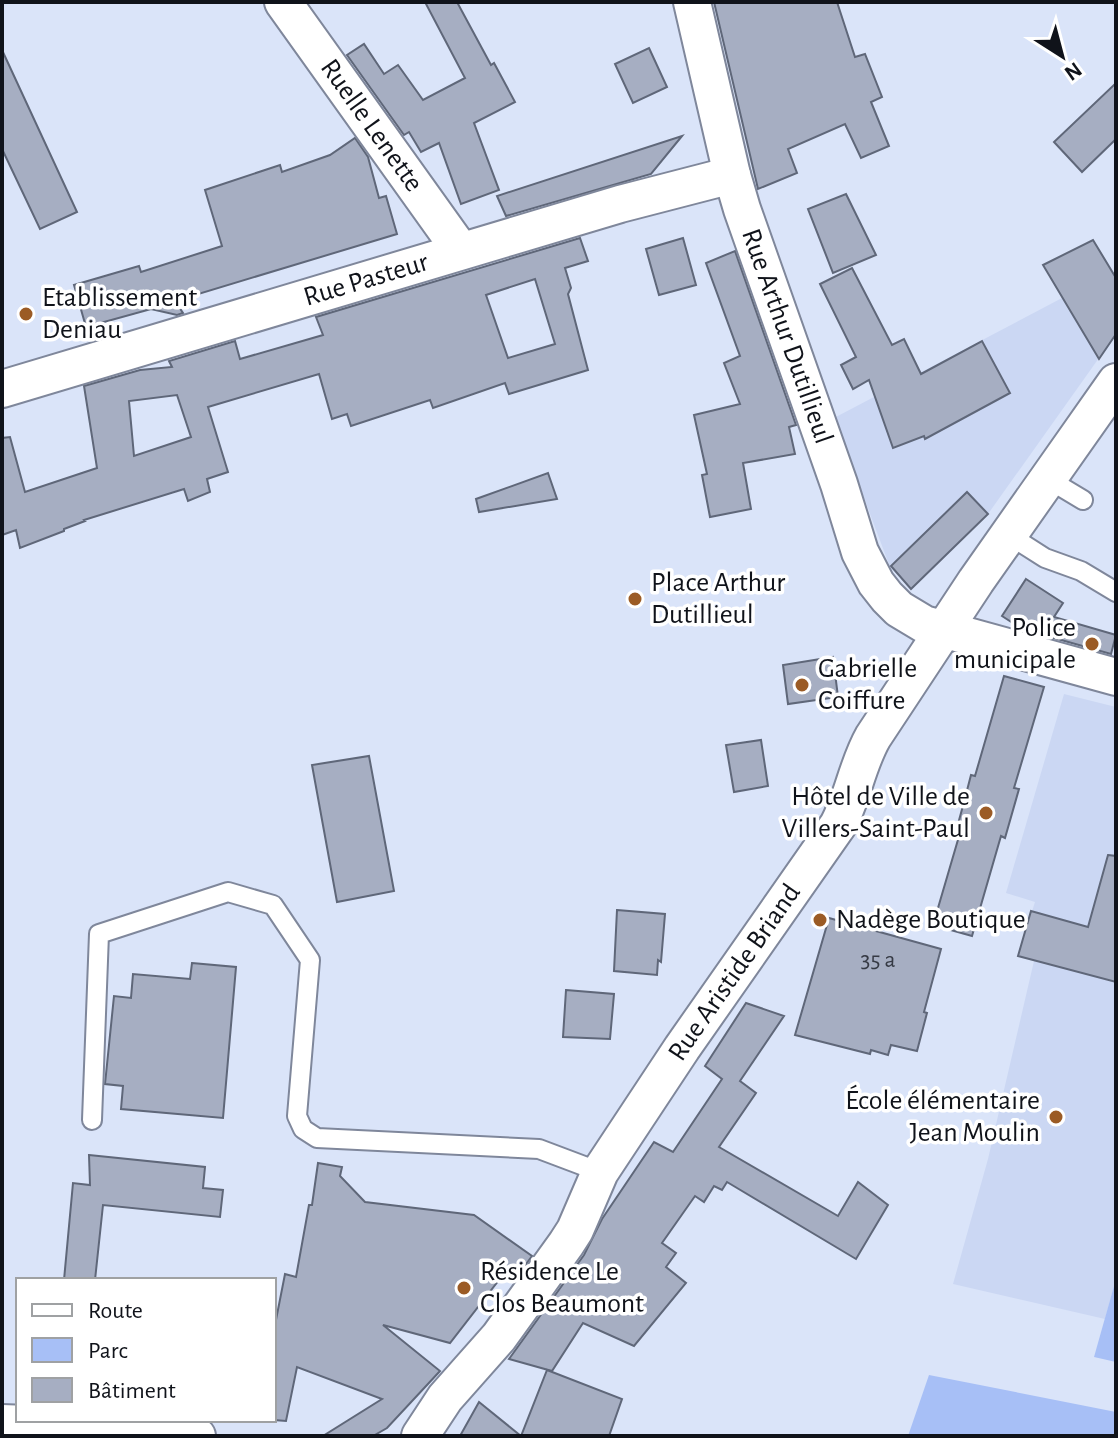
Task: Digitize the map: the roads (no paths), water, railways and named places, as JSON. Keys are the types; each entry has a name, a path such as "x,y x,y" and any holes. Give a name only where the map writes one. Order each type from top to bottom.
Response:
{"street":[{"name":"Ruelle Lenette","path":"283,2 461,251"},
{"name":"Rue Arthur Dutillieul","path":"692,2 732,175 855,539 876,583 910,617 924,624 1116,677"},
{"name":"Rue Pasteur","path":"2,389 645,197 732,175"},
{"name":"Rue Aristide Briand","path":"420,1436 445,1398 499,1337 566,1244 600,1172 690,1036 838,825 846,811 864,753 1009,535 1114,387"},
{"path":"2,1423 130,1428 197,1436"}],"lane":[{"path":"1048,479 1083,500"},
{"path":"1009,535 1045,558 1081,571 1116,592"},
{"path":"92,1120 99,934 228,892 273,905 310,960 297,1116 303,1129 317,1138 539,1149 600,1172"}],"place":[{"name":"Etablissement Deniau","path":"26,314"},
{"name":"Place Arthur Dutillieul","path":"635,599"},
{"name":"Police municipale","path":"1092,644"},
{"name":"Gabrielle Coiffure","path":"802,685"},
{"name":"Hôtel de Ville de Villers-Saint-Paul","path":"986,813"},
{"name":"Nadège Boutique","path":"820,920"},
{"name":"École élémentaire Jean Moulin","path":"1056,1117"},
{"name":"Résidence Le Clos Beaumont","path":"464,1288"}]}
